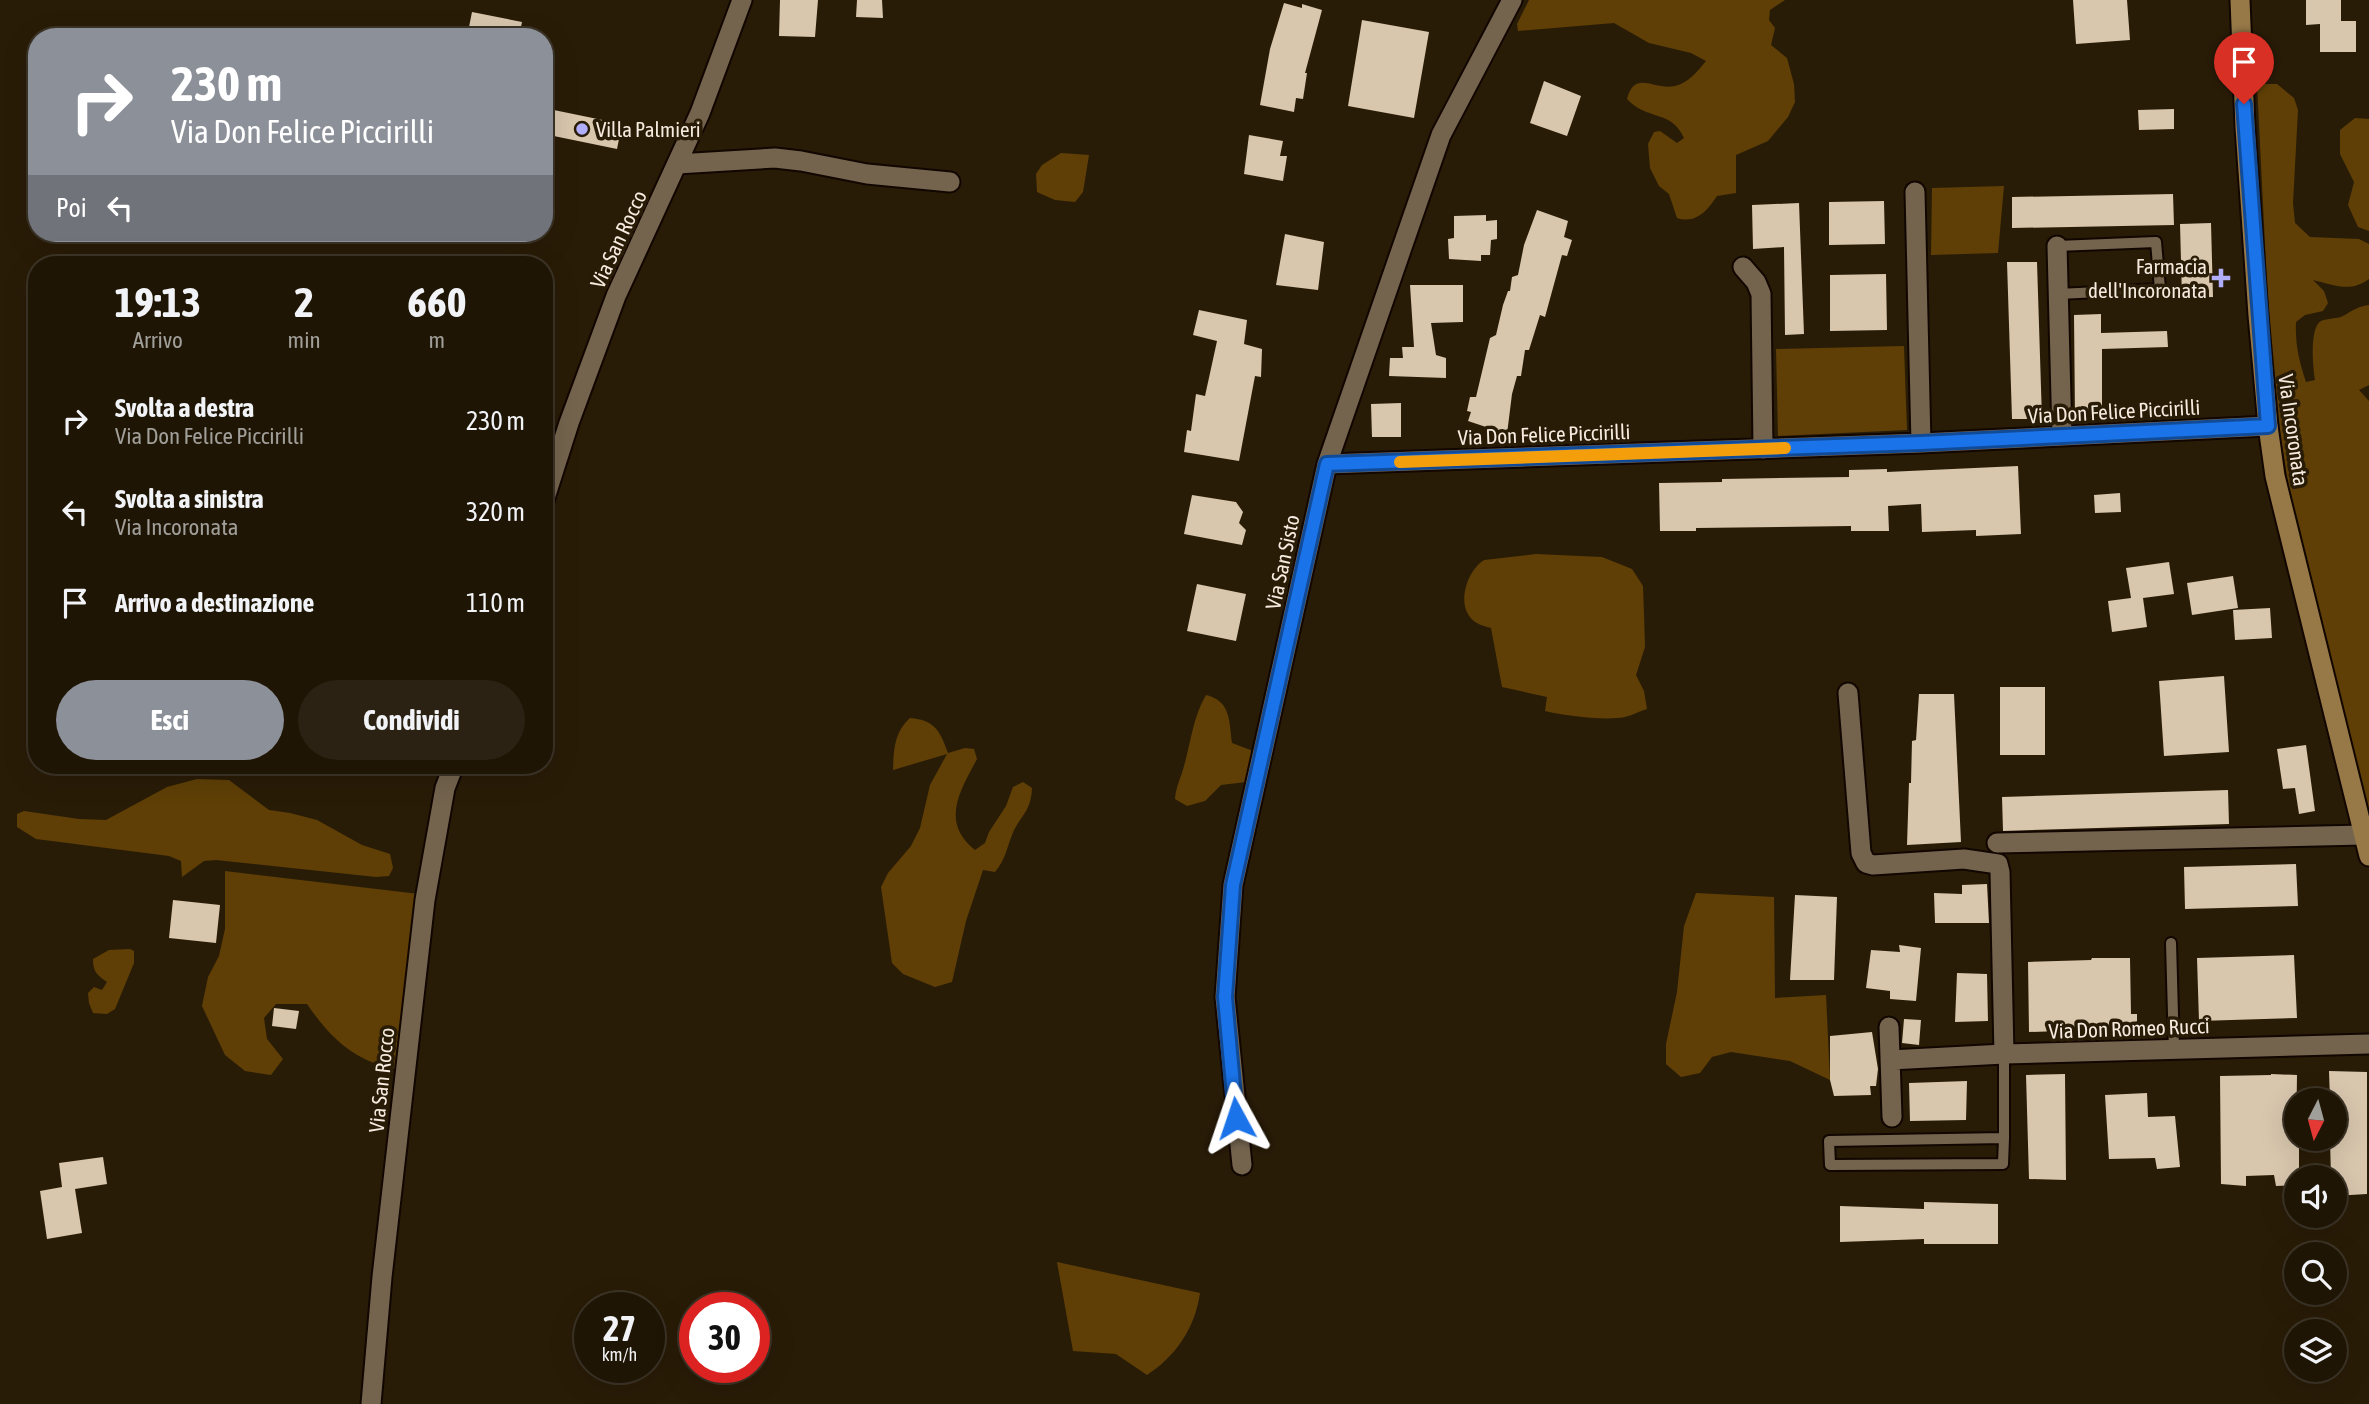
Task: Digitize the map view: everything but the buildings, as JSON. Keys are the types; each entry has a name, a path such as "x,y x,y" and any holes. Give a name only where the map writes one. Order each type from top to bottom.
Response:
{"main road":[{"name":"Via Incoronata","path":"2240,0 2245,127 2268,426 2282,503 2369,856"}],"street":[{"name":"Via San Rocco","path":"553,473 616,296 700,113 742,0"},
{"name":"Via San Sisto","path":"1241,1165 1225,997 1233,885 1327,464 1441,135 1512,0"},
{"path":"677,164 775,158 867,174 950,182"},
{"path":"1915,192 1921,443"},
{"path":"2057,246 2062,436"},
{"path":"1743,267 1756,282 1761,294 1763,449"},
{"name":"Via Don Felice Piccirilli","path":"1327,464 1921,443 2268,426"},
{"path":"1848,693 1861,853 1866,863 1873,865 1964,859 1998,864 2004,1054"},
{"name":"Via San Rocco","path":"371,1404 382,1277 425,900 445,788 450,774"},
{"path":"1997,843 2364,835"},
{"path":"1889,1027 1892,1117"},
{"name":"Via Don Romeo Rucci","path":"1890,1060 2004,1054 2369,1044"}],"lane":[{"path":"2057,246 2156,242 2160,289 2058,294"},
{"path":"2171,943 2174,1050"},
{"path":"2004,1054 2004,1138 2003,1164 1830,1165 1829,1142 2004,1138"}],"shaded area":[{"path":"1529,0 1785,0 1770,10 1769,20 1775,28 1771,45 1787,58 1794,84 1795,102 1788,117 1768,141 1736,155 1736,193 1717,196 1705,211 1695,218 1677,218 1669,194 1659,186 1650,168 1648,144 1654,132 1660,131 1677,143 1684,138 1672,123 1635,106 1627,99 1630,90 1640,83 1667,87 1680,84 1706,61 1691,53 1649,43 1614,23 1518,31 1517,24"},
{"path":"2257,84 2277,84 2294,98 2298,110 2293,203 2295,223 2310,237 2359,239 2369,244 2369,279 2349,287 2313,280 2324,291 2328,303 2323,311 2305,315 2296,322 2296,330 2298,352 2306,382 2315,380 2313,349 2317,325 2321,321 2341,317 2369,305 2369,385 2359,390 2369,401 2369,824 2299,527 2294,519 2277,415"},
{"path":"2355,118 2369,119 2369,231 2358,227 2348,205 2354,182 2340,154 2340,130"},
{"path":"1061,153 1089,155 1083,192 1075,202 1055,200 1037,192 1036,174 1042,165"},
{"path":"2004,186 1998,253 1931,255 1932,188"},
{"path":"1904,346 1907,430 1778,436 1776,349"},
{"path":"1536,554 1602,557 1632,569 1643,586 1645,647 1636,675 1644,691 1647,709 1617,718 1564,715 1545,711 1547,697 1502,687 1491,628 1470,617 1464,603 1466,586 1473,571 1484,560"},
{"path":"1206,695 1224,707 1232,743 1253,751 1246,782 1221,785 1205,801 1187,806 1175,799 1195,721"},
{"path":"910,718 931,724 948,753 965,748 974,749 977,759 960,794 956,817 964,839 975,850 985,843 1006,806 1013,787 1023,782 1032,788 1027,809 1015,828 1001,863 995,872 983,870 966,921 952,982 935,987 903,974 892,963 881,887 888,873 911,846 920,828 930,785 947,754 893,770 898,736"},
{"path":"197,779 229,780 269,810 317,820 362,845 390,854 393,868 389,876 376,877 216,860 204,861 182,877 181,861 169,856 36,839 17,827 17,814 24,811 106,820 167,787"},
{"path":"225,871 419,894 400,1069 371,1062 346,1048 307,1004 276,1004 264,1018 267,1039 283,1059 271,1075 245,1071 225,1055 202,1006 208,977 219,956 225,929"},
{"path":"1696,893 1774,897 1775,998 1826,995 1830,1080 1790,1061 1731,1052 1712,1057 1700,1073 1681,1077 1666,1064 1666,1044 1677,992 1684,926"},
{"path":"109,950 134,951 134,963 115,1009 107,1014 93,1013 88,993 94,987 102,990 107,982 96,973 93,959"},
{"path":"1057,1262 1200,1293 1189,1329 1167,1359 1147,1375 1116,1354 1073,1351"}],"slow traffic":[{"path":"1400,462 1785,448"}],"place":[{"name":"Villa Palmieri","path":"582,129"},
{"name":"Farmacia dell'Incoronata","path":"2221,278"}],"route":[{"path":"1236,1118 1225,997 1233,885 1327,464 1921,443 2268,426 2244,104"}]}
